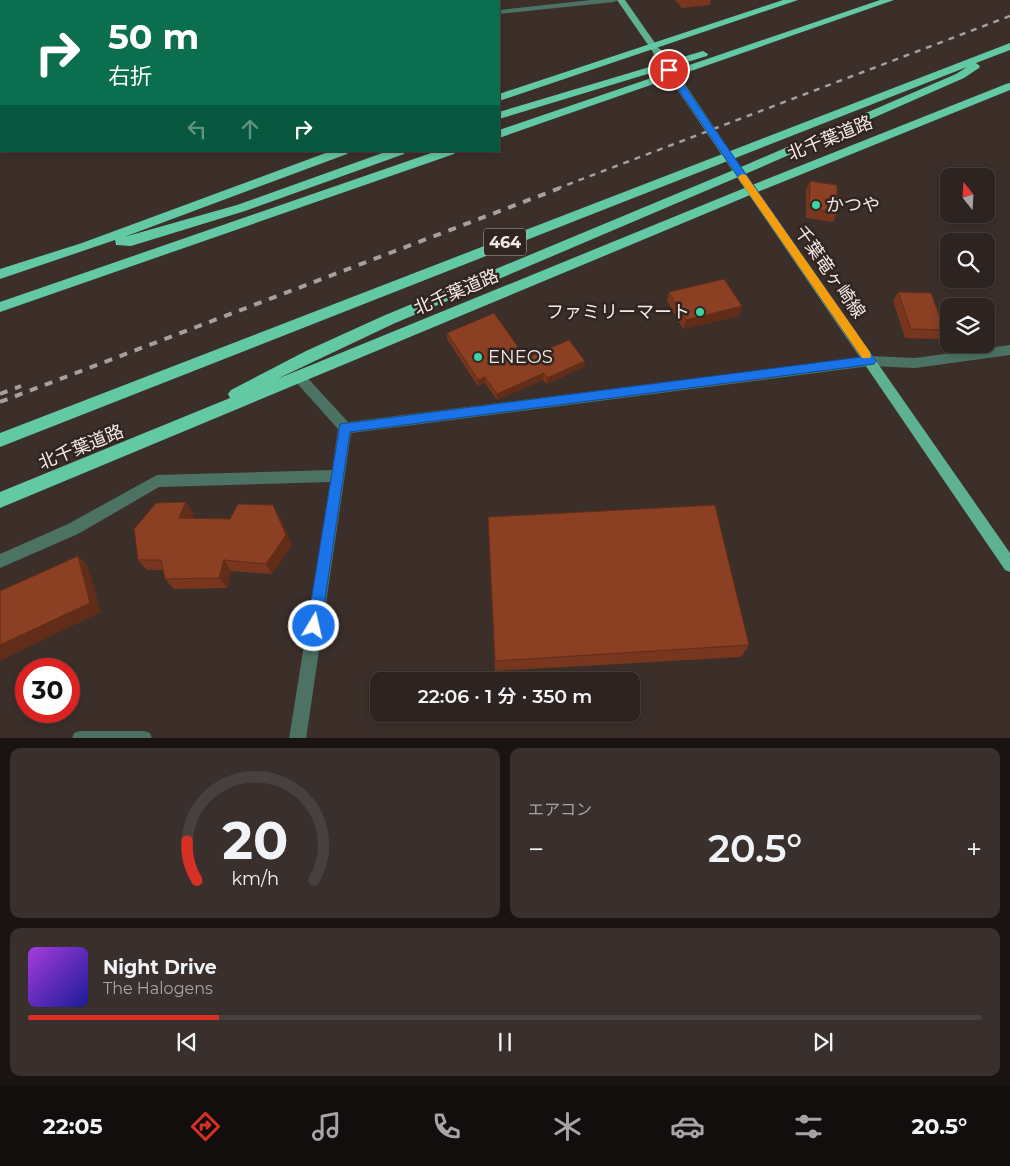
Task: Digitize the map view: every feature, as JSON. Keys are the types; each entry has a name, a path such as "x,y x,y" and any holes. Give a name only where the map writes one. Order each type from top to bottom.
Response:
{"highway":[{"path":"500,98 656,50 793,0"},
{"path":"500,116 856,8 889,0"},
{"path":"500,134 889,0"},
{"name":"北千葉道路","path":"0,440 1010,46"},
{"path":"178,427 278,370 417,307 812,142 960,76 994,52"},
{"name":"北千葉道路","path":"0,500 298,377 748,185 1010,86"},
{"path":"0,274 87,246 340,152"},
{"path":"87,246 131,241 241,208 397,152"},
{"path":"0,307 447,152"}],"main road":[{"name":"千葉竜ヶ崎線","path":"622,0 1010,564"}],"street":[{"path":"500,12 614,0"},
{"path":"345,428 870,361 915,363 1010,350"},
{"path":"298,377 345,428"},
{"path":"297,738 345,428"},
{"path":"0,561 73,529 157,480 337,476"},
{"path":"80,738 144,738"}],"building":[{"path":"810,181 837,185 837,213 809,208"},
{"path":"724,279 742,306 686,320 669,292"},
{"path":"898,292 931,293 940,317 940,330 911,329"},
{"path":"494,313 526,358 569,340 585,361 547,378 544,373 497,394 485,377 478,380 447,333"},
{"path":"186,502 179,518 230,519 238,504 273,505 286,535 266,564 224,560 219,578 165,579 161,560 138,560 134,529 156,503"},
{"path":"715,505 749,645 495,661 488,517"},
{"path":"78,556 90,603 0,645 0,591"}],"railway":[{"path":"556,189 1010,16"},
{"path":"0,402 560,188"},
{"path":"0,394 21,386"}],"slow traffic":[{"path":"742,177 866,355"}],"place":[{"name":"かつや","path":"816,205"},
{"name":"ファミリーマート","path":"700,312"},
{"name":"ENEOS","path":"478,357"}],"route":[{"path":"314,626 345,428 870,361 669,70"}]}
